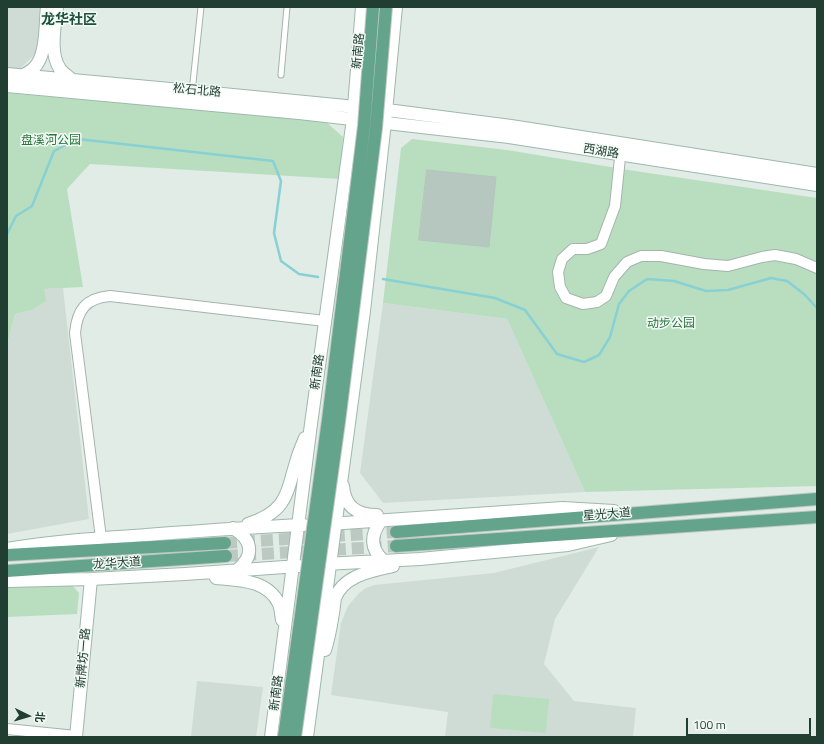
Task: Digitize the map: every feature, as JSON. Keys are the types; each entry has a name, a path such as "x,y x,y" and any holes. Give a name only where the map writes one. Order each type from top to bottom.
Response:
{"main road":[{"name":"新南路","path":"284,737 328,420 364,126 374,7"},
{"name":"新南路","path":"295,737 340,414 376,128 386,7"},
{"name":"星光大道","path":"396,532 633,512 817,499"},
{"name":"星光大道","path":"396,546 817,517"},
{"name":"龙华大道","path":"7,555 225,543"},
{"name":"龙华大道","path":"7,571 226,556"}],"street":[{"path":"24,76 34,68 40,60 43,50 47,7"},
{"path":"57,7 53,51 56,62 61,71 72,80"},
{"name":"新南路","path":"271,737 292,566 353,119 362,7"},
{"path":"307,737 365,303 386,116 396,7"},
{"name":"松石北路","path":"7,74 72,80 353,119 386,116"},
{"name":"松石北路","path":"7,86 354,106 386,116"},
{"name":"西湖路","path":"386,116 509,137 817,174"},
{"path":"621,150 615,206 601,244 587,249 573,249 562,259 558,272 560,288 566,298 583,304 597,302 606,296 614,277 627,262 642,256 661,256 704,264 728,266 775,255 796,259 817,268"},
{"name":"西湖路","path":"621,150 817,185"},
{"path":"101,538 75,333 76,320 81,310 89,302 98,297 110,296 325,321"},
{"path":"233,528 267,516 277,509 291,483 297,458 311,424"},
{"path":"342,469 346,500 358,512 366,515 396,514 424,518"},
{"path":"7,549 37,544 101,538 233,528 335,524 563,508 633,512"},
{"path":"381,521 375,529 373,538 374,549 377,555 384,561"},
{"path":"233,528 246,538 249,546 247,560 236,571"},
{"path":"7,581 91,579 185,574 420,559 568,545 634,530"},
{"path":"315,677 328,639 336,597 343,586 353,578 363,573 420,559"},
{"path":"185,574 248,581 258,584 274,596 279,605 284,631"},
{"name":"新牌坊一路","path":"76,736 91,579"},
{"path":"7,729 76,736"}],"lane":[{"path":"192,97 201,7"},
{"path":"281,75 287,7"}],"shaded area":[{"path":"7,7 42,7 37,52 20,69 7,68"},
{"path":"63,288 89,519 7,534 7,345 15,314 32,310 44,289"},
{"path":"383,303 507,319 585,492 383,503 360,473"},
{"path":"599,547 555,619 544,664 574,701 636,708 633,737 445,737 448,712 331,695 341,623 348,606 359,593 366,588 374,585 494,573"},
{"path":"197,681 263,687 256,737 191,737"}],"green space":[{"name":"盘溪河公园","path":"7,93 325,121 343,137 340,179 90,164 67,189 83,287 44,289 46,301 32,310 15,314 7,345"},
{"name":"动步公园","path":"412,139 507,150 817,198 817,486 585,492 507,319 383,303 401,148"},
{"path":"72,585 79,593 77,614 7,617 7,587"},
{"path":"493,694 549,699 546,733 490,728"}],"building":[{"path":"427,170 496,177 489,247 419,240"}],"waterway":[{"path":"7,234 16,216 32,206 54,151 78,139 273,161 281,181 274,233 281,261 299,274 318,277"},
{"path":"383,279 495,298 525,310 557,354 584,362 599,355 610,337 619,304 629,291 647,279 674,281 706,291 728,290 771,278 787,281 804,294 817,308"}],"tunnel":[{"path":"225,543 396,532"},
{"path":"226,556 396,546"}],"district":[{"name":"龙华社区","path":"69,21"}]}
